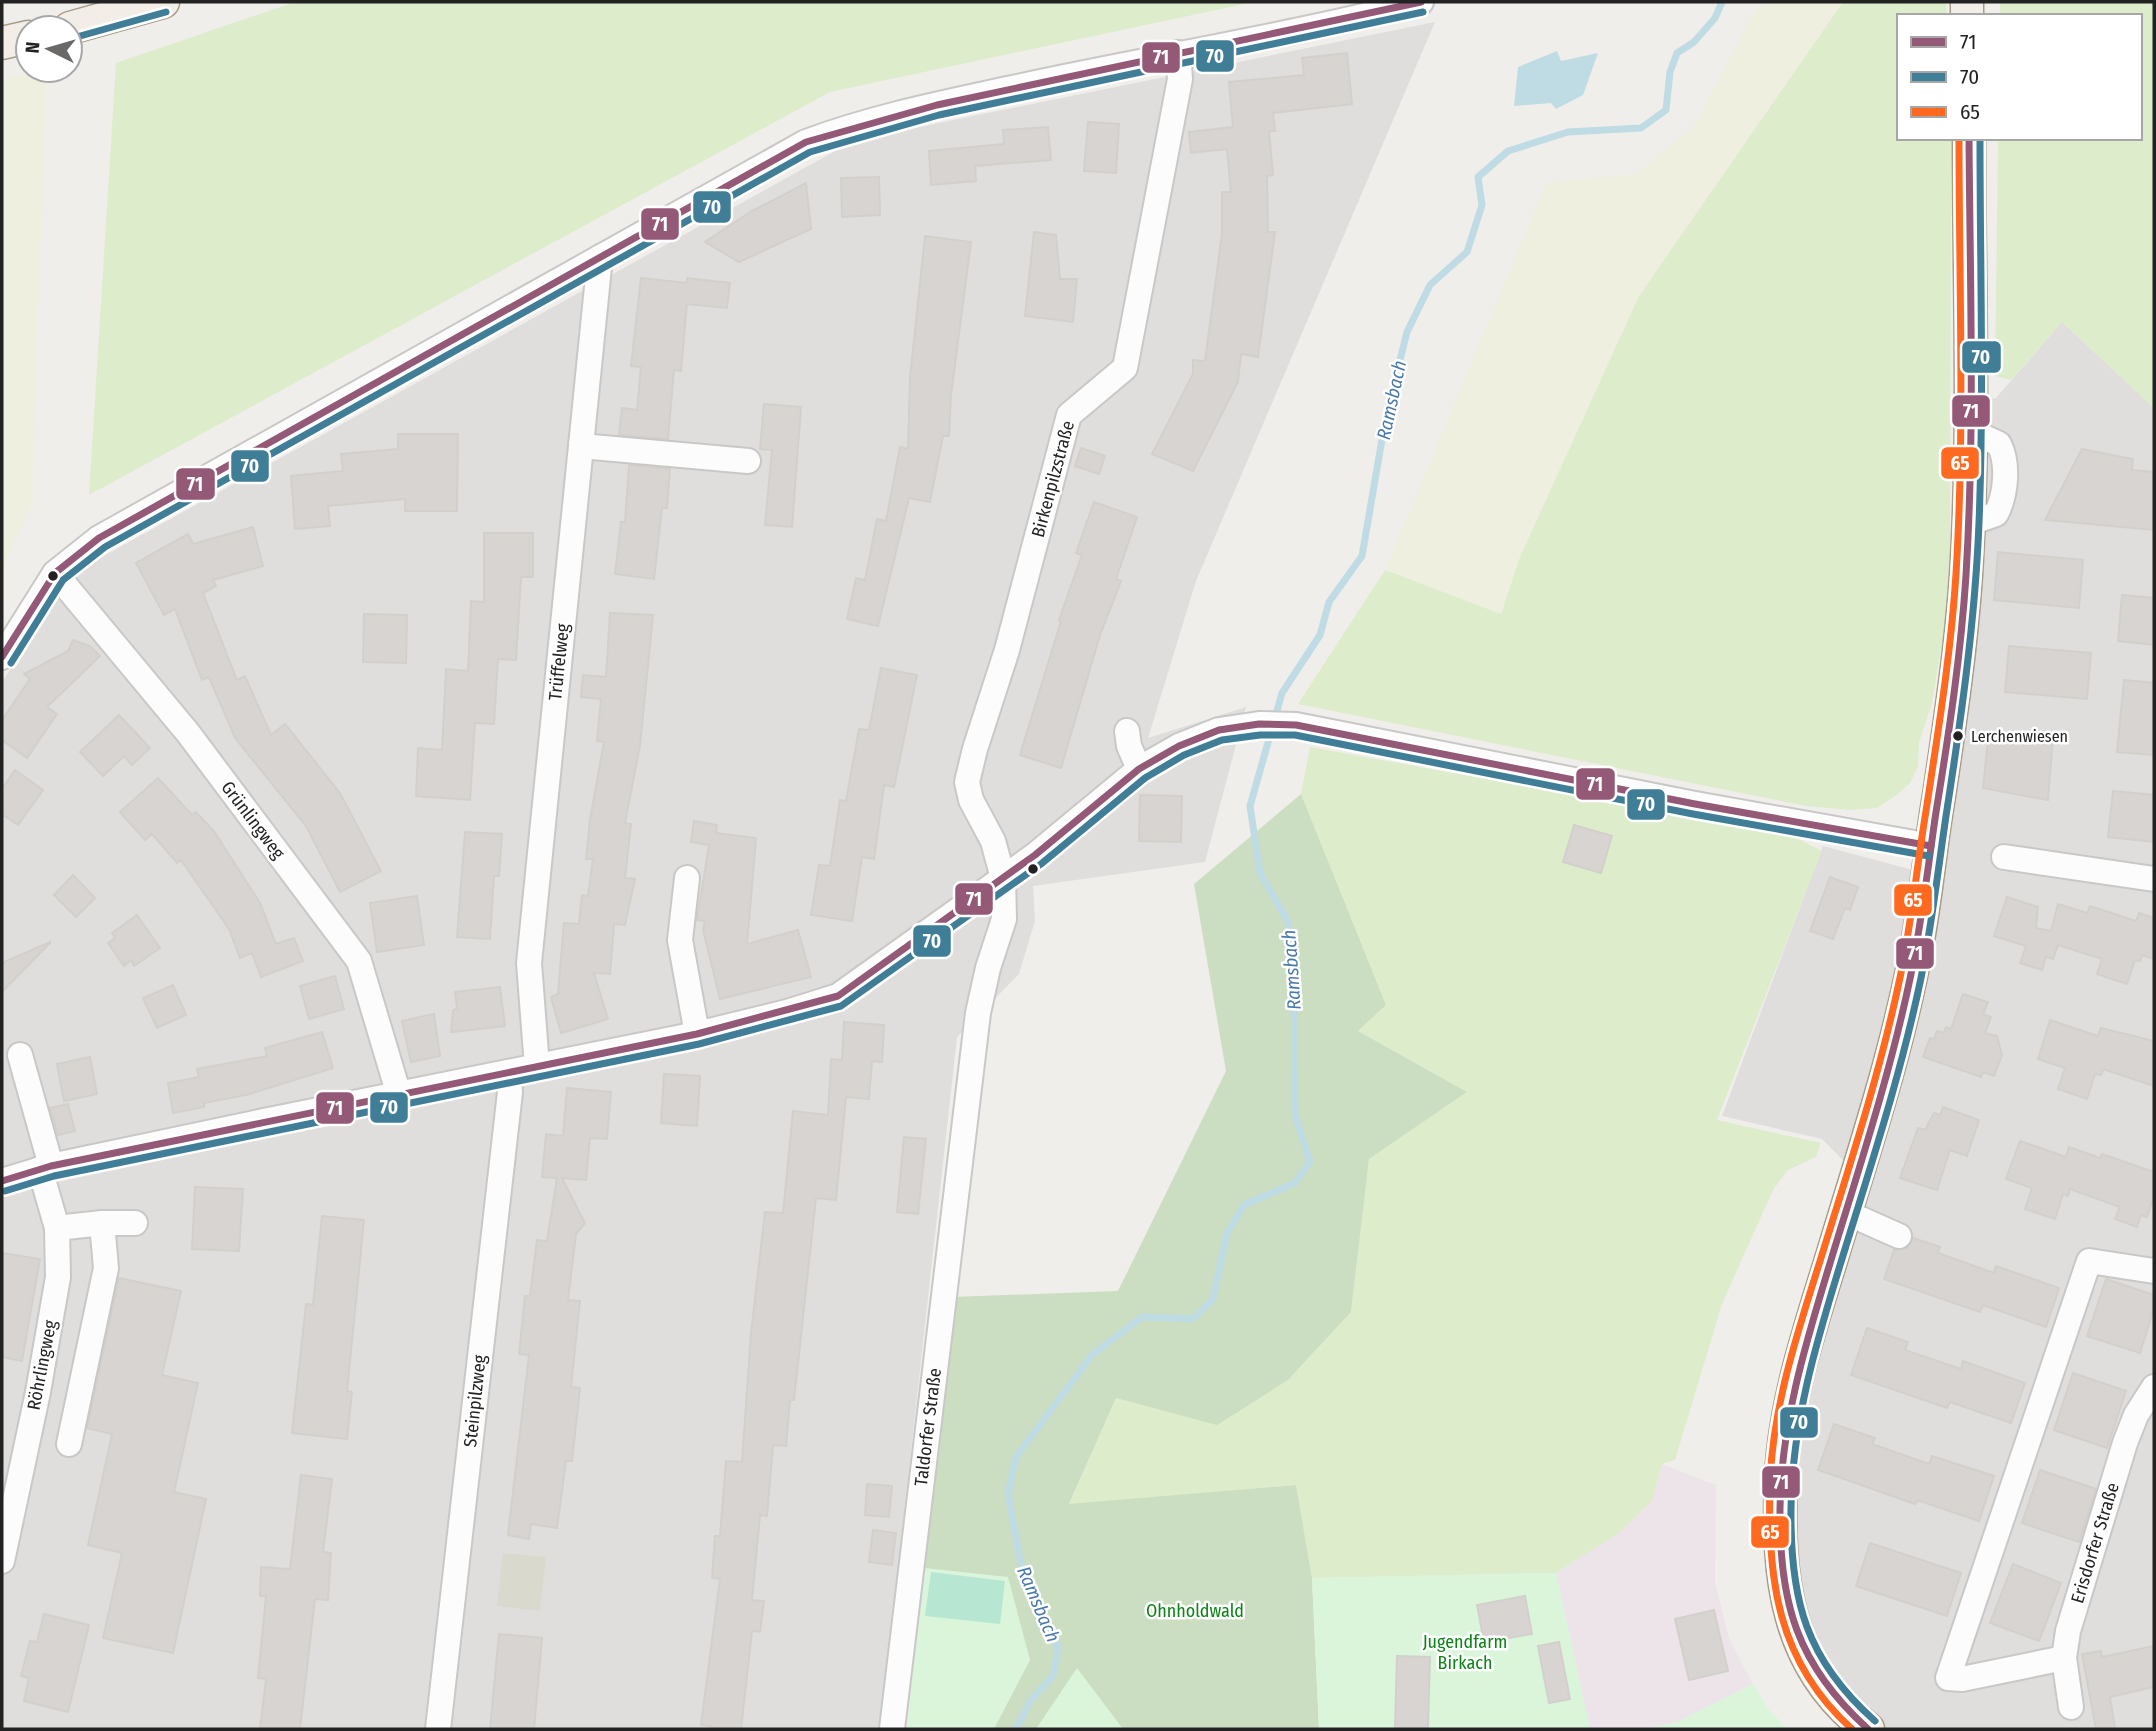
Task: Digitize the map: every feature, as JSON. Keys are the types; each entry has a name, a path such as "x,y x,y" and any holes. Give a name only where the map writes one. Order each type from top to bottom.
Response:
{"main road":[{"path":"84,24 163,2"},
{"path":"1868,1729 1815,1672 1798,1641 1787,1609 1782,1565 1781,1473 1798,1370 1899,1024 1919,936 1951,719 1966,577 1970,418 1969,140"}],"street":[{"path":"2,657 55,573 99,538 806,142 863,121 1178,52 1323,27 1421,2"},
{"name":"Birkenpilzstraße","path":"1003,878 993,841 971,800 967,782 1007,650 1069,415 1125,368 1180,79 1178,52"},
{"name":"Trüffelweg","path":"537,1067 529,962 600,257"},
{"path":"1982,519 1996,514 2002,502 2005,457 1999,444 1986,438"},
{"path":"581,446 748,461"},
{"name":"Grünlingweg","path":"55,573 188,733 359,961 399,1095"},
{"path":"2,1181 45,1168 697,1034 787,1013 838,996 1003,878 1139,769 1179,746 1219,730 1259,724 1296,725 1695,804 1931,846"},
{"path":"1127,731 1129,746 1139,769"},
{"path":"2004,857 2154,879"},
{"path":"687,878 680,940 697,1034"},
{"name":"Taldorfer Straße","path":"892,1729 978,1013 988,968 1004,919 1003,878"},
{"name":"Röhrlingweg","path":"2,1561 58,1277 57,1228 20,1055"},
{"name":"Steinpilzweg","path":"438,1729 510,1091 509,1072"},
{"path":"1845,1212 1899,1236"},
{"path":"69,1444 106,1268 102,1223"},
{"path":"57,1228 102,1223 135,1223"},
{"path":"2064,1658 1962,1679 1948,1678 2089,1261 2154,1271"},
{"name":"Erisdorfer Straße","path":"2071,1707 2064,1658 2068,1631 2125,1443 2136,1415 2154,1387"}],"shaded area":[{"path":"1435,22 1196,581 1148,738 1246,707 1205,862 1033,886 1035,921 1019,974 957,1037 880,1729 2,1729 2,682 71,574 855,140"},
{"path":"2062,322 2154,408 2154,1729 1868,1729 1815,1672 1780,1518 1857,1174 1822,1139 1722,1116 1823,846 1943,878 1966,704 1980,402 1996,398"},
{"path":"1662,1464 1716,1485 1715,1583 1730,1641 1753,1684 1678,1722 1646,1729 1590,1729 1556,1573 1620,1532 1652,1501"},
{"path":"503,1553 546,1557 540,1611 497,1606"}],"green space":[{"path":"295,2 1254,2 830,92 89,495 116,63"},
{"path":"1768,2 1843,2 1639,296 1520,557 1501,614 1385,570 1546,183 1636,174 1693,127 1756,9"},
{"path":"1843,2 1946,2 1947,14 1897,14 1897,140 1951,140 1950,549 1945,623 1932,703 1919,742 1918,767 1910,783 1877,808 1851,810 1806,806 1298,704 1385,570 1501,614 1520,557 1639,296"},
{"path":"2000,2 2154,2 2154,408 2062,322 2011,380 1995,376 1998,140 2142,140 2142,14 2000,14"},
{"path":"14,77 14,84 46,84 31,506 2,569 2,79"},
{"path":"1310,747 1789,834 1822,851 1717,1120 1821,1143 1816,1157 1788,1170 1773,1190 1722,1304 1675,1460 1662,1464 1652,1501 1620,1532 1556,1573 1312,1578 1296,1485 1069,1505 1116,1398 1217,1424 1288,1380 1351,1312 1369,1159 1467,1092 1358,1031 1386,1005 1301,794"},
{"name":"Ohnholdwald","path":"1301,794 1386,1005 1358,1031 1467,1092 1369,1159 1351,1312 1288,1380 1217,1425 1116,1398 1069,1504 1296,1485 1312,1578 1319,1729 994,1729 924,1568 952,1297 1118,1291 1226,1071 1194,884"},
{"path":"924,1568 1008,1577 1030,1660 994,1729 907,1729"},
{"path":"931,1572 1005,1581 1000,1624 925,1616"},
{"name":"Jugendfarm Birkach","path":"1556,1573 1590,1729 1319,1729 1312,1578"},
{"path":"1077,1668 1123,1729 1036,1729"},
{"path":"1753,1684 1769,1710 1787,1729 1646,1729 1678,1722"}],"water":[{"path":"1557,51 1561,61 1598,53 1583,95 1556,109 1551,103 1514,106 1518,67"}],"building":[{"path":"1347,53 1352,104 1273,113 1275,131 1269,131 1273,175 1267,176 1268,232 1275,232 1258,357 1241,354 1238,382 1193,471 1152,454 1193,374 1193,360 1205,361 1222,234 1222,192 1231,192 1227,149 1191,153 1189,132 1233,127 1229,82 1304,75 1302,58"},
{"path":"1088,122 1119,124 1116,173 1084,171"},
{"path":"1048,127 1051,160 975,166 976,181 931,185 929,151 1004,144 1003,130"},
{"path":"879,177 880,215 842,217 841,178"},
{"path":"806,183 811,229 739,262 705,242 750,212"},
{"path":"1034,232 1056,235 1060,279 1077,279 1073,322 1025,316"},
{"path":"925,236 971,242 951,395 949,436 943,436 930,502 909,498 878,626 847,619 856,578 865,580 877,519 886,521 900,447 908,449 910,378"},
{"path":"641,278 687,283 687,278 730,283 727,308 687,304 681,371 674,370 668,439 619,435 622,408 637,410 641,367 631,366"},
{"path":"764,404 801,407 792,527 765,525 772,450 760,449"},
{"path":"398,434 458,434 457,511 405,511 405,499 328,506 330,526 295,529 291,476 343,471 341,454 398,449"},
{"path":"1081,448 1105,456 1099,474 1075,466"},
{"path":"2082,449 2133,459 2132,470 2154,472 2154,530 2045,520"},
{"path":"629,465 670,469 667,508 662,508 654,579 615,574 621,522 625,522"},
{"path":"1094,502 1137,517 1116,579 1121,581 1100,635 1061,768 1020,755 1061,621 1059,620 1082,555 1076,553"},
{"path":"253,527 263,566 213,580 216,586 203,593 237,680 245,676 271,735 285,724 340,793 381,871 340,892 306,826 235,738 209,677 202,680 175,609 164,615 136,563 188,534 193,544"},
{"path":"484,533 533,533 533,577 521,577 516,660 498,659 494,724 475,723 470,800 416,796 418,748 442,750 446,669 468,671 471,601 484,602"},
{"path":"1998,552 2083,560 2079,608 1994,600"},
{"path":"2122,595 2154,598 2154,645 2118,641"},
{"path":"610,613 653,615 640,745 625,823 631,824 625,878 635,879 625,925 614,924 610,974 594,973 608,1019 561,1033 551,997 558,994 564,923 579,924 582,895 588,896 593,859 586,859 590,820 604,742 597,741 601,699 581,697 583,675 606,677"},
{"path":"364,614 407,615 406,663 363,662"},
{"path":"73,640 90,646 100,656 47,707 57,714 27,758 2,740 2,720 30,679 24,674 68,651"},
{"path":"2009,646 2091,653 2087,699 2005,692"},
{"path":"881,668 917,675 894,787 884,785 874,859 862,857 852,921 811,915 819,865 830,866 840,800 846,801 859,729 869,730"},
{"path":"2124,680 2154,683 2154,755 2117,752"},
{"path":"119,715 150,748 132,765 124,756 103,776 80,752"},
{"path":"1989,731 2053,736 2048,800 1983,788"},
{"path":"15,770 43,790 18,825 2,814 2,789"},
{"path":"158,778 192,815 196,812 214,831 260,903 276,944 294,938 303,961 261,977 252,953 240,958 229,929 181,860 177,863 152,834 145,840 120,812"},
{"path":"2113,791 2154,795 2154,842 2108,837"},
{"path":"1140,795 1182,796 1181,842 1139,841"},
{"path":"694,821 717,825 716,833 756,838 747,944 798,930 811,977 720,999 703,930 705,921 697,920 709,845 691,842"},
{"path":"1574,825 1612,836 1601,873 1563,862"},
{"path":"465,832 502,834 499,876 494,876 490,939 457,937"},
{"path":"73,875 95,898 76,917 54,895"},
{"path":"1830,877 1858,887 1850,910 1845,908 1833,939 1810,931"},
{"path":"417,896 424,945 377,952 370,903"},
{"path":"2007,897 2038,907 2036,928 2051,931 2058,904 2087,913 2090,906 2136,921 2139,913 2154,918 2154,959 2142,955 2140,961 2135,960 2127,984 2097,974 2102,959 2058,945 2053,959 2046,957 2042,970 2020,963 2026,946 1994,936"},
{"path":"137,915 160,948 134,966 131,960 124,966 108,943 115,938 112,933"},
{"path":"50,943 2,992 2,963"},
{"path":"335,976 344,1009 309,1019 300,986"},
{"path":"173,985 186,1015 157,1028 143,998"},
{"path":"500,987 505,1026 451,1032 453,1010 457,1009 455,992"},
{"path":"1963,994 1988,1002 1983,1014 1991,1017 1985,1033 1997,1036 2002,1055 1994,1076 1983,1072 1981,1077 1923,1057 1930,1038 1934,1039 1937,1031 1944,1033 1946,1027 1951,1029"},
{"path":"434,1014 440,1056 411,1062 402,1021"},
{"path":"2050,1020 2098,1036 2101,1028 2154,1041 2154,1086 2103,1069 2101,1075 2095,1074 2087,1099 2058,1089 2065,1068 2038,1059"},
{"path":"844,1022 884,1025 882,1062 872,1061 869,1099 846,1097 836,1200 816,1198 794,1400 790,1400 786,1446 773,1445 767,1516 760,1515 752,1600 764,1601 760,1632 752,1631 741,1729 712,1729 712,1726 701,1725 720,1579 712,1578 715,1536 720,1536 726,1461 742,1462 751,1333 765,1212 783,1213 793,1111 828,1115 831,1059 842,1060"},
{"path":"322,1032 333,1068 246,1095 204,1103 204,1107 173,1113 168,1083 199,1077 197,1069 267,1056 265,1048"},
{"path":"90,1057 97,1094 64,1101 57,1064"},
{"path":"664,1074 700,1076 697,1126 661,1123"},
{"path":"567,1088 611,1092 607,1139 590,1138 586,1180 562,1178 585,1223 576,1234 568,1300 580,1301 571,1387 580,1388 572,1461 566,1461 557,1528 531,1524 529,1539 508,1535 529,1355 519,1354 525,1296 530,1296 537,1240 547,1241 557,1178 542,1177 546,1134 563,1136"},
{"path":"68,1104 75,1131 58,1135 50,1108"},
{"path":"1943,1107 1979,1120 1967,1156 1950,1150 1937,1190 1900,1178 1918,1128 1925,1130 1934,1113 1940,1115"},
{"path":"904,1137 926,1139 918,1214 897,1212"},
{"path":"2020,1141 2066,1157 2069,1147 2100,1158 2102,1154 2154,1172 2154,1196 2147,1217 2141,1215 2137,1227 2115,1219 2120,1207 2070,1189 2068,1196 2063,1194 2055,1219 2025,1209 2032,1188 2006,1179"},
{"path":"195,1187 243,1189 239,1251 192,1249"},
{"path":"322,1216 364,1220 347,1391 352,1392 347,1439 292,1433 306,1304 313,1305"},
{"path":"1913,1238 1940,1247 1938,1253 1994,1273 1996,1266 2059,1288 2046,1327 1983,1305 1980,1312 1884,1279 1894,1250 1907,1248"},
{"path":"2,1253 40,1259 22,1361 2,1357"},
{"path":"119,1278 181,1291 162,1375 198,1383 174,1492 206,1499 173,1653 103,1638 122,1553 88,1545 112,1434 87,1428"},
{"path":"2106,1279 2154,1295 2154,1308 2140,1353 2087,1336"},
{"path":"1867,1328 1908,1342 1905,1350 1961,1369 1963,1361 2025,1383 2011,1423 1950,1402 1947,1408 1851,1375"},
{"path":"2073,1373 2126,1391 2107,1448 2054,1430"},
{"path":"1834,1424 1875,1438 1872,1444 1929,1464 1932,1456 1994,1476 1979,1521 1917,1500 1915,1504 1818,1470"},
{"path":"2040,1470 2096,1489 2079,1542 2022,1523"},
{"path":"301,1475 332,1479 323,1552 331,1553 328,1600 315,1599 300,1729 260,1729 266,1679 258,1678 266,1596 260,1596 261,1567 290,1569"},
{"path":"867,1484 892,1486 889,1517 865,1515"},
{"path":"873,1530 896,1533 892,1565 869,1562"},
{"path":"1870,1543 1961,1573 1947,1616 1856,1586"},
{"path":"2013,1564 2061,1583 2039,1641 1990,1623"},
{"path":"1525,1596 1532,1634 1484,1642 1477,1605"},
{"path":"1714,1610 1728,1671 1689,1680 1675,1619"},
{"path":"44,1614 89,1625 68,1712 24,1701 29,1678 21,1676 30,1641 37,1642"},
{"path":"499,1634 542,1638 534,1729 490,1729"},
{"path":"1559,1642 1570,1699 1549,1703 1538,1646"},
{"path":"2154,1646 2154,1687 2110,1697 2115,1729 2096,1729 2082,1654 2101,1651 2102,1657"},
{"path":"1397,1656 1430,1657 1428,1727 1423,1729 1395,1729"}],"waterway":[{"name":"Ramsbach","path":"1016,1729 1030,1701 1053,1676 1058,1648 1021,1564 1008,1494 1016,1457 1092,1355 1142,1317 1193,1319 1213,1299 1227,1233 1244,1205 1295,1183 1310,1162 1295,1115 1294,991 1288,922 1260,873 1250,806 1282,693 1320,635 1329,602 1362,556 1386,416 1407,332 1430,285 1467,252 1482,205 1478,177 1508,151 1568,132 1641,128 1666,110 1670,72 1677,53 1694,42 1715,18 1722,2"}],"transit line":[{"name":"71","path":"2,657 55,573 99,538 806,142 937,105 1421,2"},
{"name":"70","path":"84,35 166,12"},
{"name":"70","path":"11,663 63,580 105,547 810,152 939,115 1423,12"},
{"name":"65","path":"1852,1729 1827,1703 1807,1676 1792,1647 1775,1585 1771,1552 1770,1482 1776,1425 1788,1368 1864,1117 1901,973 1944,692 1959,520 1959,140"},
{"name":"71","path":"1868,1729 1824,1681 1797,1630 1783,1574 1781,1477 1790,1414 1804,1352 1874,1118 1903,1010 1918,933 1950,723 1964,605 1969,520 1969,140"},
{"name":"70","path":"1875,1721 1833,1675 1807,1626 1794,1572 1791,1542 1792,1477 1801,1414 1814,1353 1884,1121 1913,1014 1928,938 1957,743 1971,634 1979,523 1982,379 1980,140"},
{"name":"71","path":"2,1181 51,1166 697,1034 838,996 1035,855 1139,769 1179,746 1219,730 1259,724 1296,725 1695,804 1931,846"},
{"name":"70","path":"5,1191 54,1176 699,1044 841,1006 1041,864 1145,778 1184,755 1222,740 1260,735 1295,735 1693,814 1929,856"}],"place":[{"name":"Lerchenwiesen","path":"1958,736"}]}
